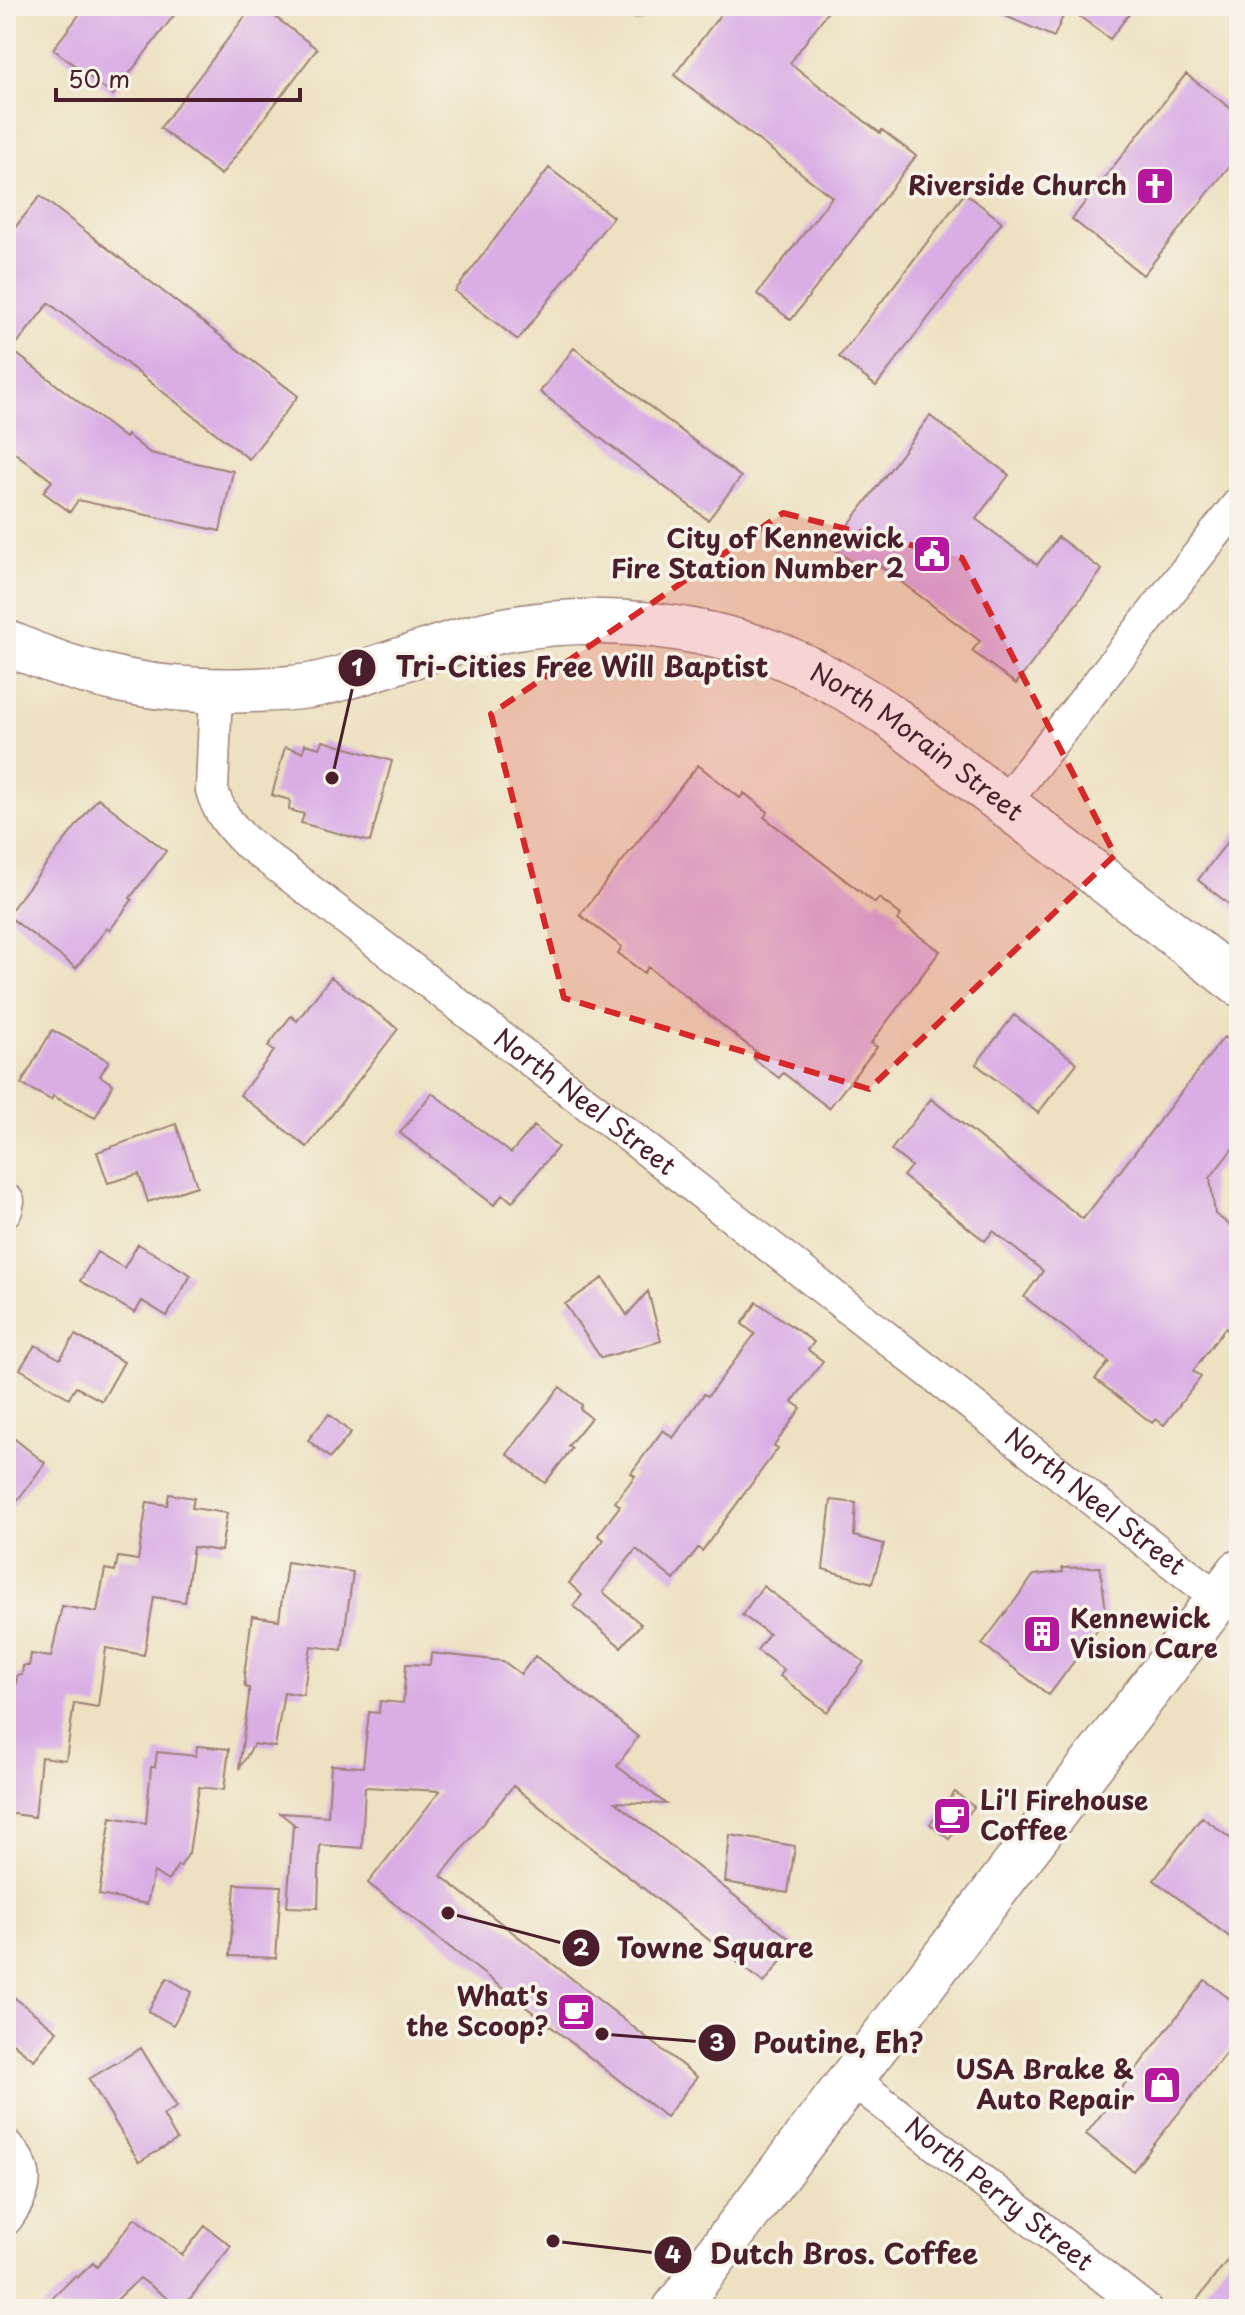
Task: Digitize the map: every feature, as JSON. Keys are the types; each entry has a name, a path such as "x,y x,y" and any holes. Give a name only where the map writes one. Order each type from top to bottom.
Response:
{"street":[{"path":"1005,802 1239,503"},
{"name":"North Morain Street","path":"216,692 315,685 471,637 557,623 640,624 731,641 772,653 858,695 1005,802 1239,984"},
{"path":"6,642 76,670 164,689 216,692"},
{"name":"North Neel Street","path":"216,692 212,790 228,824 245,841 633,1139 1229,1585"},
{"path":"675,2309 1229,1585"},
{"name":"North Perry Street","path":"851,2078 1145,2309"},
{"path":"6,2145 24,2168 24,2187 18,2203 6,2219"}],"highlighted area":[{"path":"783,513 962,558 1115,855 869,1089 564,998 491,714"}],"water":[{"path":"624,6 661,6 650,17 636,22 627,17"}],"building":[{"path":"86,6 181,6 113,95 53,49"},
{"path":"253,6 261,6 317,49 221,175 160,128"},
{"path":"727,6 832,6 790,63 880,133 882,130 916,156 791,320 757,294 832,197 674,75"},
{"path":"982,6 1135,6 1110,39 1067,7 1054,37"},
{"name":"Riverside Church","path":"1186,74 1239,115 1239,154 1143,275 1072,219"},
{"path":"549,168 613,217 518,340 455,291"},
{"path":"965,193 1002,222 876,386 839,357"},
{"path":"40,196 298,396 249,459 49,303 12,350 125,438 127,435 150,453 233,471 220,531 78,500 70,512 43,492 52,481 6,446 6,239"},
{"path":"574,348 741,477 708,520 540,392"},
{"name":"City of Kennewick Fire Station Number 2","path":"930,416 1009,475 976,519 1037,565 1058,537 1102,570 1016,684 972,651 980,641 873,561 866,572 832,547"},
{"path":"323,741 392,761 370,842 301,823 304,814 289,810 290,800 272,795 285,747 303,752 305,744 320,748"},
{"path":"698,765 740,798 744,793 768,812 764,817 875,903 879,898 901,915 897,920 940,951 871,1043 877,1047 829,1108 783,1073 779,1078 754,1059 759,1054 648,967 644,973 618,953 622,947 580,915"},
{"path":"98,798 166,851 110,930 107,928 76,968 7,915"},
{"path":"1239,827 1239,912 1198,880"},
{"path":"331,977 398,1029 307,1147 240,1095 274,1051 268,1046 291,1016 297,1021"},
{"path":"1014,1015 1077,1063 1038,1113 976,1064"},
{"path":"52,1030 109,1061 100,1076 113,1084 95,1118 53,1096 51,1100 21,1084"},
{"path":"1224,1037 1239,1049 1239,1140 1210,1178 1215,1214 1234,1228 1235,1236 1239,1239 1239,1339 1225,1328 1193,1371 1201,1377 1164,1425 1156,1419 1152,1423 1095,1379 1109,1362 1024,1297 1043,1271 993,1231 985,1241 903,1176 911,1166 891,1150 931,1099 1083,1219"},
{"path":"432,1093 511,1153 534,1126 558,1147 512,1202 503,1194 494,1205 400,1133"},
{"path":"176,1124 197,1186 148,1202 139,1174 108,1183 97,1152"},
{"path":"138,1244 191,1275 167,1316 142,1301 135,1313 80,1281 97,1252 124,1268"},
{"path":"603,1278 627,1315 648,1291 661,1341 601,1358 565,1304"},
{"path":"757,1302 814,1342 808,1350 823,1361 792,1402 801,1408 774,1446 778,1448 702,1551 698,1548 674,1580 636,1549 603,1592 641,1624 621,1647 573,1606 582,1595 569,1583 604,1540 598,1535 620,1506 615,1502 635,1476 631,1473 663,1430 673,1438 704,1394 708,1396 755,1334 742,1324"},
{"path":"75,1335 124,1362 102,1401 76,1387 69,1398 20,1369 35,1345 60,1359"},
{"path":"560,1387 582,1405 580,1409 591,1418 568,1446 572,1448 545,1483 507,1454"},
{"path":"329,1414 351,1433 330,1458 308,1440"},
{"path":"6,1432 45,1463 6,1516"},
{"path":"169,1494 194,1498 192,1508 227,1513 221,1551 193,1547 185,1602 154,1597 144,1655 106,1648 98,1707 74,1703 66,1760 41,1757 35,1817 6,1813 6,1736 9,1736 17,1675 22,1675 23,1666 29,1666 31,1654 51,1657 62,1606 97,1612 105,1569 115,1571 118,1557 138,1560 147,1502 167,1505"},
{"path":"831,1500 856,1503 854,1536 884,1544 872,1583 823,1569"},
{"path":"287,1562 353,1572 342,1650 311,1646 303,1695 284,1692 275,1747 254,1744 239,1769 249,1695 244,1676 252,1616 279,1620"},
{"name":"Kennewick Vision Care","path":"1100,1567 1107,1617 1049,1695 982,1644 1034,1575 1063,1572 1062,1568"},
{"path":"763,1586 864,1662 827,1712 780,1676 784,1670 757,1650 769,1634 742,1615"},
{"path":"431,1653 503,1661 521,1674 535,1656 608,1712 638,1737 617,1766 666,1804 615,1802 795,1943 764,1983 513,1786 441,1876 697,2077 666,2117 368,1883 440,1791 365,1787 362,1848 320,1845 318,1908 287,1907 293,1826 296,1826 280,1813 328,1816 331,1765 363,1767 369,1712 379,1713 380,1701 403,1703 406,1664 430,1665"},
{"path":"197,1746 229,1749 224,1790 199,1787 189,1853 180,1867 178,1865 168,1881 154,1872 147,1904 99,1895 111,1817 146,1823 151,1767 155,1767 157,1752 196,1756"},
{"name":"Li'l Firehouse Coffee","path":"955,1792 974,1807 949,1839 930,1824"},
{"path":"1202,1817 1239,1845 1239,1944 1154,1880"},
{"path":"730,1835 795,1846 788,1893 725,1882"},
{"path":"235,1884 281,1886 276,1958 230,1956"},
{"path":"167,1978 192,1992 173,2025 148,2011"},
{"name":"USA Brake & Auto Repair","path":"1205,1980 1239,2006 1239,2036 1133,2171 1086,2134"},
{"path":"6,1991 57,2031 34,2060 6,2038"},
{"path":"141,2048 177,2107 163,2115 177,2140 139,2162 89,2079"},
{"path":"135,2218 182,2255 205,2226 231,2246 182,2309 140,2278 107,2309 41,2309 75,2276 77,2278 93,2263 97,2267"},
{"path":"1239,2245 1239,2309 1190,2309"}],"place":[{"name":"Riverside Church","path":"1155,186"},
{"name":"City of Kennewick Fire Station Number 2","path":"932,554"},
{"name":"Tri-Cities Free Will Baptist","path":"332,778"},
{"name":"Kennewick Vision Care","path":"1042,1634"},
{"name":"Li'l Firehouse Coffee","path":"952,1816"},
{"name":"Towne Square","path":"448,1913"},
{"name":"What's the Scoop?","path":"576,2012"},
{"name":"Poutine, Eh?","path":"602,2034"},
{"name":"USA Brake & Auto Repair","path":"1162,2085"},
{"name":"Dutch Bros. Coffee","path":"553,2241"}]}
